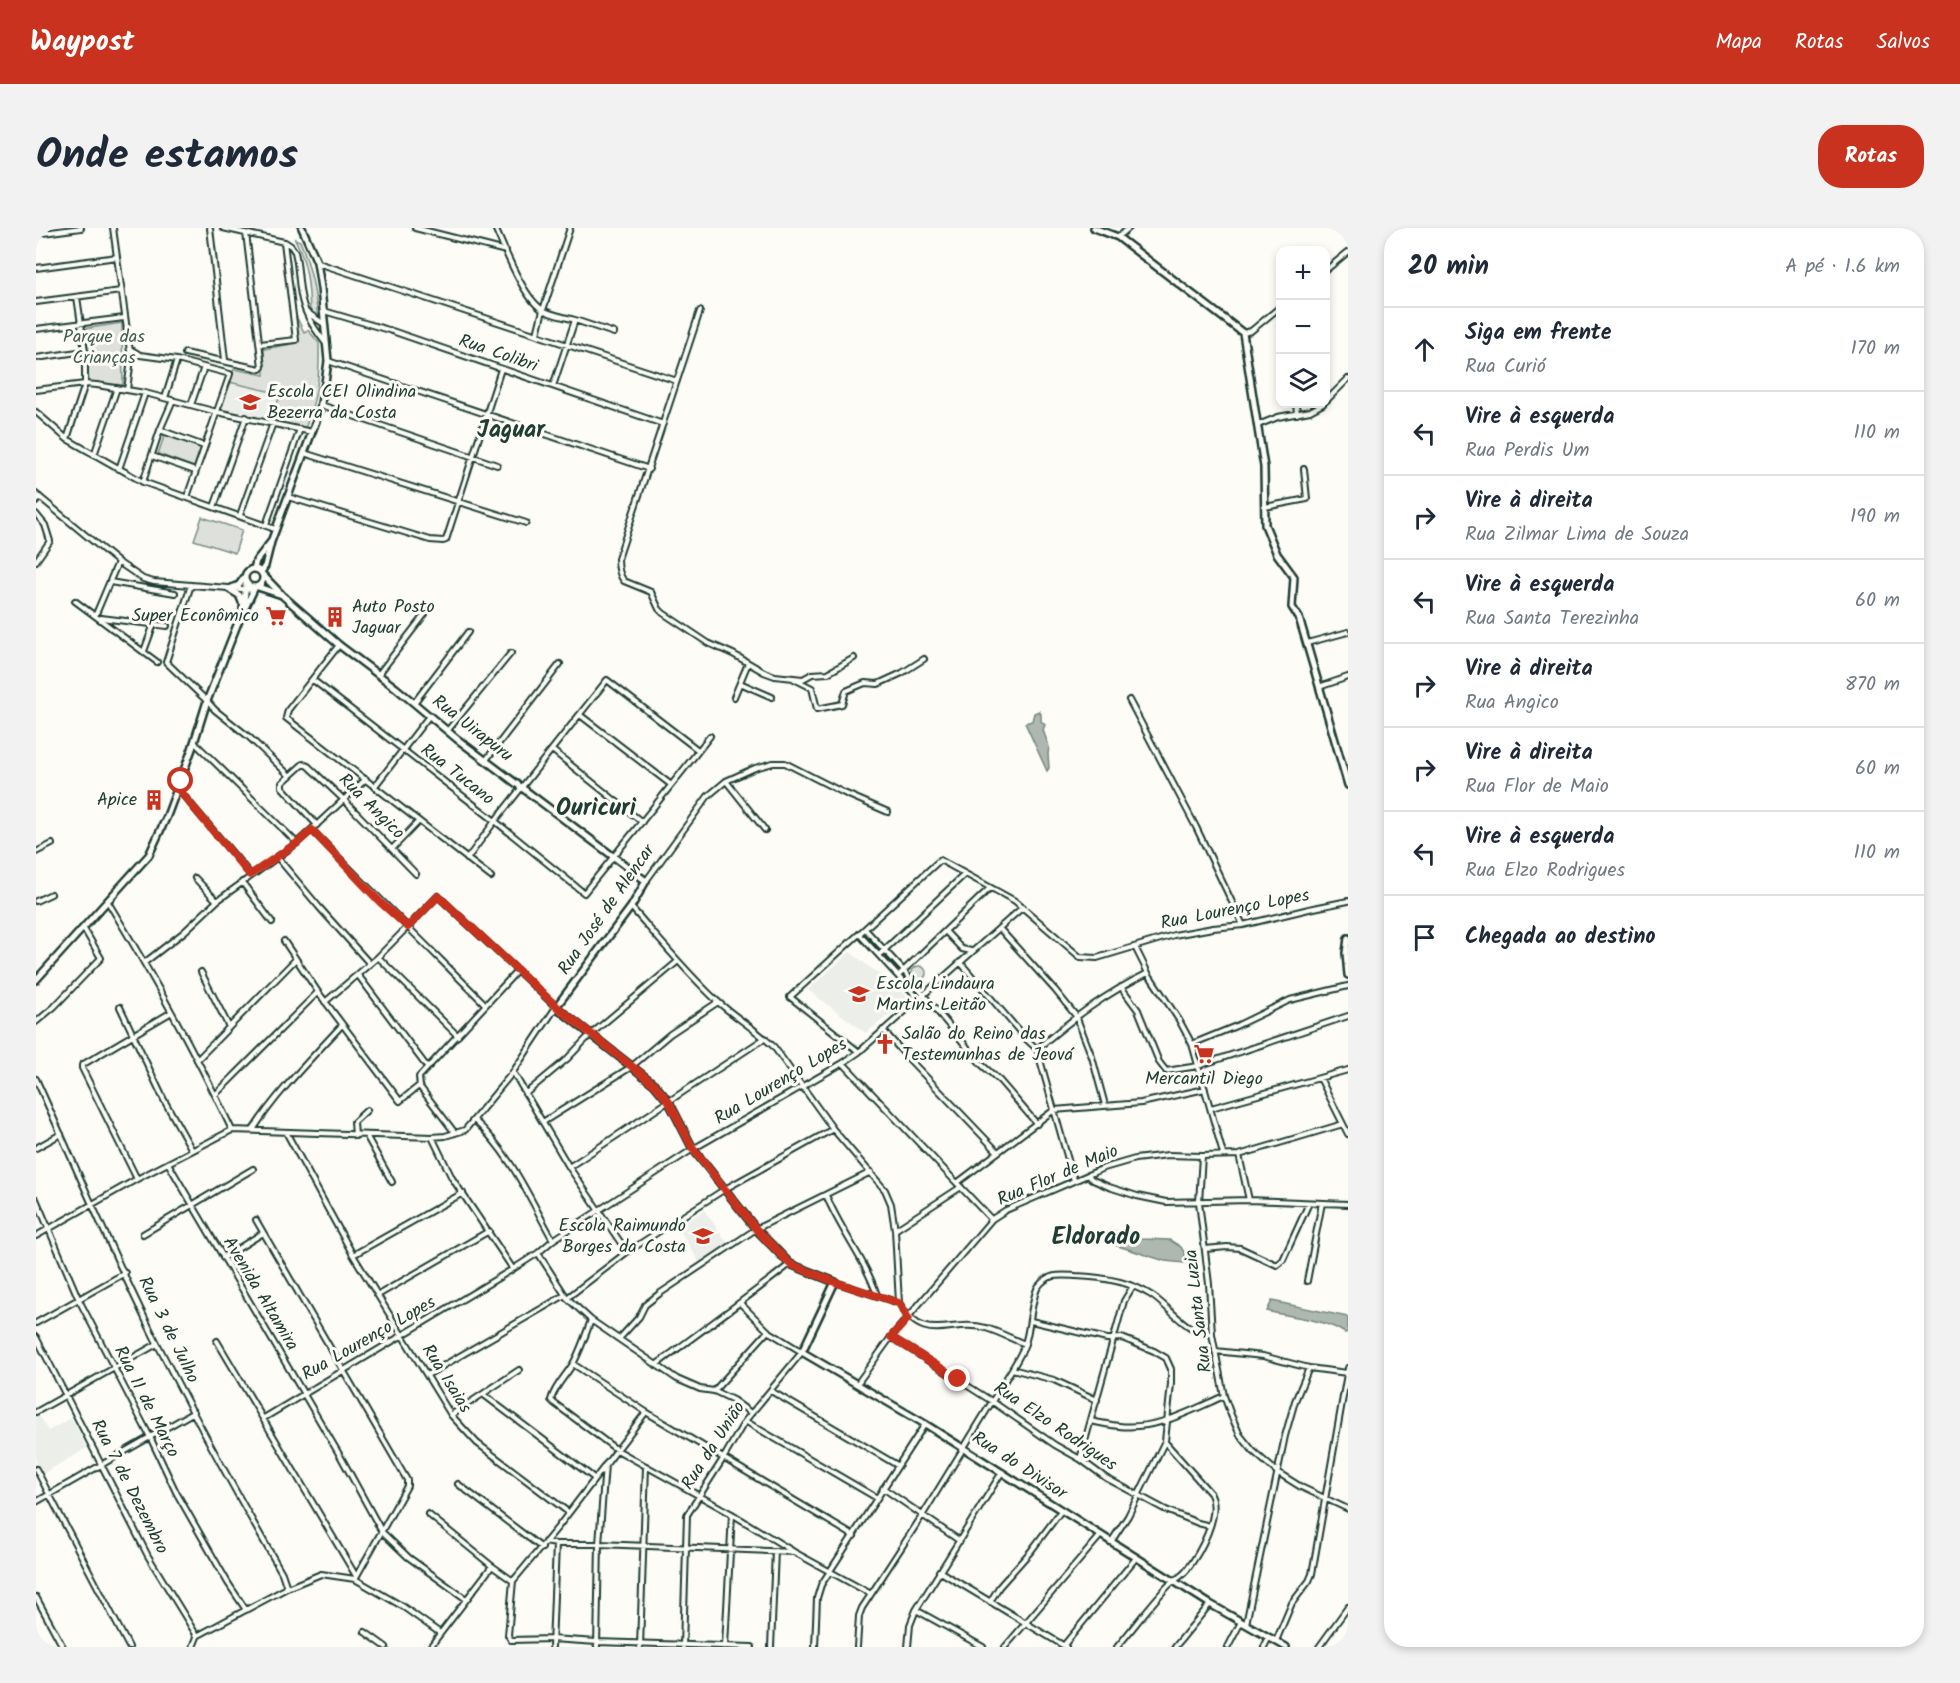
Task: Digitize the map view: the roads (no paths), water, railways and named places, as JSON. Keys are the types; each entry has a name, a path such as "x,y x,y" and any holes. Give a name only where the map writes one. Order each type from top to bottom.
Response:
{"street":[{"path":"36,234 81,228"},
{"path":"113,228 130,350 127,390"},
{"path":"210,228 225,360"},
{"path":"223,228 284,242 291,246 295,252 302,301 314,328 327,346"},
{"path":"36,980 149,855 160,835 178,789 207,701 242,613 263,580 262,573 271,542 321,405 328,361 317,262 302,228"},
{"path":"415,228 506,251"},
{"path":"495,228 517,276 531,299 543,310 614,333"},
{"path":"537,334 570,228"},
{"path":"1094,228 1118,237 1243,333 1265,481 1264,507 1267,530 1277,554 1294,577 1292,607 1299,618 1348,785"},
{"path":"1118,237 1129,228"},
{"path":"185,353 254,368 262,367 246,233"},
{"path":"260,344 296,340 284,242"},
{"path":"1330,267 1348,252"},
{"path":"36,268 117,257"},
{"path":"317,262 677,381"},
{"path":"36,302 121,291"},
{"path":"67,439 84,384 85,351 77,297"},
{"name":"Rua Colibri","path":"324,310 663,424"},
{"path":"700,311 618,559 621,578 651,592 661,611 680,625 708,643 768,674 802,679 812,674 833,672 854,658"},
{"path":"1243,333 1251,331 1276,311"},
{"path":"307,312 325,324"},
{"path":"36,329 124,318"},
{"path":"553,386 574,320"},
{"path":"130,350 140,355 177,360 230,374 187,497"},
{"path":"36,358 85,351"},
{"path":"165,398 177,360"},
{"path":"328,361 649,469"},
{"path":"191,405 204,367"},
{"path":"287,497 430,540 442,542 446,540 501,369"},
{"path":"1330,396 1348,380"},
{"path":"36,390 84,384 117,388 312,432"},
{"path":"94,455 117,388"},
{"path":"119,469 145,393"},
{"path":"144,482 160,430 173,400"},
{"path":"321,405 497,465"},
{"path":"1296,408 1297,414"},
{"path":"1258,425 1278,417 1310,411 1315,408"},
{"path":"36,412 67,439 144,482 276,530"},
{"path":"214,507 246,417"},
{"path":"240,516 273,423"},
{"path":"266,525 300,429"},
{"path":"160,430 204,446"},
{"path":"304,453 526,523"},
{"path":"152,456 195,471"},
{"path":"1264,507 1307,499 1304,469"},
{"path":"36,502 38,495 118,562 143,579 229,589 256,588"},
{"path":"36,514 45,525 50,541 36,561"},
{"path":"254,569 256,561 271,542"},
{"path":"98,616 118,562"},
{"path":"229,589 239,585 247,572 254,569 262,573"},
{"name":"Rua Uirapuru","path":"262,573 283,596 339,645 646,881"},
{"path":"242,613 246,587 245,577"},
{"path":"110,582 175,593"},
{"path":"191,585 166,662 215,710 249,737 290,776 282,783 282,788 317,825"},
{"name":"Rua Uirapuru","path":"256,588 283,596"},
{"path":"229,589 239,595 243,603"},
{"path":"75,601 157,662"},
{"path":"378,675 425,614"},
{"path":"98,616 167,626"},
{"path":"144,651 154,624"},
{"path":"414,703 468,632"},
{"path":"1306,643 1348,632"},
{"path":"339,645 288,710 286,718 491,877"},
{"path":"448,730 511,653"},
{"path":"794,678 812,688 817,709 842,704 846,691 865,683 878,684 924,659"},
{"path":"734,697 748,663"},
{"path":"486,760 560,664"},
{"path":"1319,687 1348,679"},
{"name":"Rua Tucano","path":"313,680 584,893 613,857"},
{"path":"467,859 607,680 698,750"},
{"path":"740,683 772,697"},
{"path":"1129,700 1196,827 1243,925"},
{"path":"580,715 670,784"},
{"path":"375,786 429,716"},
{"path":"613,857 710,736"},
{"path":"195,743 297,843"},
{"path":"552,750 642,822"},
{"name":"Rua José de Alencar","path":"232,1130 432,1137 455,1134 465,1130 513,1072 556,1006 631,907 646,881 699,808 726,781 755,768 773,763 785,763 888,812"},
{"name":"Rua Angico","path":"290,776 303,764 308,766 416,874"},
{"path":"144,963 184,932 217,900 297,843 366,779"},
{"path":"726,781 765,830"},
{"path":"178,789 250,875"},
{"path":"392,849 419,821"},
{"path":"312,830 380,902 485,1004"},
{"path":"36,852 52,844"},
{"path":"277,857 323,913 370,964"},
{"path":"859,1052 790,997 860,935 936,862 940,860 946,862 1023,907"},
{"path":"879,955 965,874"},
{"path":"195,878 217,900"},
{"path":"243,882 272,922"},
{"path":"898,975 990,888"},
{"path":"36,901 51,894"},
{"path":"325,1002 378,957 438,896 556,1006 654,1084 669,1102 693,1149 756,1229 790,1264 899,1303"},
{"path":"36,1236 137,1179 232,1130 197,1060 108,902"},
{"name":"Rua Lourenço Lopes","path":"264,1418 513,1269 553,1240 693,1149 843,1063 859,1052 1023,907 1080,957 1097,958 1174,935 1243,925 1298,911 1348,902"},
{"path":"631,907 677,962 718,1002 774,1047 833,1128 885,1190 891,1204 895,1230 899,1303 908,1318 929,1328 986,1328 1025,1344"},
{"path":"999,928 1076,1016 1092,1057 1105,1105"},
{"path":"36,1022 60,1001 101,958 84,929"},
{"path":"865,929 903,970 921,997"},
{"path":"945,931 962,949 972,951"},
{"path":"860,935 921,997 981,1064 1000,1081 1037,1124"},
{"path":"1348,938 1346,953 1348,975"},
{"path":"284,941 325,1002 400,1101 420,1085"},
{"path":"1135,947 1148,973 1192,1044 1223,1154"},
{"path":"378,957 458,1036"},
{"path":"197,1060 295,960"},
{"path":"525,1094 677,962"},
{"path":"960,962 1024,1038 1037,1049 1074,1181"},
{"path":"455,1134 420,1085 419,1077 517,971"},
{"path":"201,972 229,1027"},
{"path":"1037,1049 1076,1016 1121,987 1148,973"},
{"path":"358,975 428,1067"},
{"path":"1192,1044 1290,1000 1348,986"},
{"path":"1121,987 1138,1010 1161,1068 1166,1071 1198,1066 1348,1017"},
{"path":"215,1095 318,992"},
{"path":"543,1122 631,1067 670,1034 718,1002"},
{"path":"120,1007 168,1107 192,1150"},
{"path":"137,1179 82,1065 170,1013"},
{"path":"253,1131 293,1078 342,1025"},
{"path":"883,1030 997,1151"},
{"path":"569,1167 765,1038"},
{"path":"843,1063 992,1219"},
{"path":"1210,1108 1348,1070"},
{"path":"513,1072 569,1167 627,1252"},
{"path":"1320,1078 1348,1134"},
{"name":"Rua 3 de Julho","path":"36,1079 157,1344 222,1469 282,1573 287,1588"},
{"path":"895,1230 959,1185 997,1151 1054,1110 1141,1104 1205,1089"},
{"path":"355,1136 354,1122 367,1110"},
{"path":"474,1120 505,1155 553,1240"},
{"name":"Rua Flor de Maio","path":"857,1384 891,1337 992,1219 1006,1210 1104,1168 1135,1159 1168,1155 1239,1155 1343,1124"},
{"path":"427,1375 566,1296 627,1252 724,1189 833,1128"},
{"name":"Rua Isaias","path":"287,1133 353,1256 451,1415 477,1443 568,1512"},
{"path":"36,1148 61,1134"},
{"path":"366,1136 392,1182"},
{"path":"432,1137 452,1178 513,1269"},
{"path":"1239,1155 1249,1200"},
{"name":"Rua Santa Luzia","path":"1202,1156 1199,1202 1212,1334 1224,1396 1240,1436 1277,1472 1326,1500 1348,1509"},
{"name":"Avenida Altamira","path":"168,1163 382,1532 408,1557 466,1599"},
{"path":"143,1234 253,1169"},
{"path":"620,1339 639,1317 645,1305 756,1229 871,1172"},
{"path":"1088,1176 1101,1184 1137,1196 1166,1202 1249,1200 1348,1204"},
{"path":"353,1256 463,1193"},
{"path":"826,1195 843,1232 861,1259 878,1296"},
{"name":"Rua 11 de Março","path":"36,1199 79,1300 188,1514 246,1610"},
{"path":"1205,1250 1227,1246 1240,1248 1277,1265 1282,1260 1309,1203"},
{"path":"1307,1281 1322,1203"},
{"path":"256,1220 405,1477 407,1486 356,1577"},
{"path":"378,1295 489,1232"},
{"path":"223,1258 263,1233"},
{"path":"538,1253 566,1296 591,1320 677,1379 700,1389 714,1391 733,1400 751,1413"},
{"path":"656,1365 689,1339 741,1304 790,1264"},
{"path":"36,1323 124,1273"},
{"path":"857,1647 859,1616 862,1608 922,1516 1012,1369 1025,1344 1035,1292 1047,1277 1056,1275 1087,1277 1113,1280 1133,1286 1151,1295 1188,1325 1203,1333 1212,1334"},
{"name":"Rua da União","path":"683,1646 687,1515 745,1421 802,1352 835,1282"},
{"path":"1080,1459 1124,1301 1133,1286"},
{"name":"Rua do Divisor","path":"741,1304 768,1331 964,1448 1210,1604 1286,1647"},
{"path":"591,1320 573,1364 559,1381 551,1396 554,1403 617,1450 871,1594"},
{"path":"1031,1321 1113,1339 1122,1338 1151,1349 1166,1358 1171,1370 1165,1442 1128,1516 1111,1542"},
{"path":"714,1391 768,1331"},
{"name":"Rua 7 de Dezembro","path":"36,1337 148,1556 198,1636"},
{"name":"Rua Elzo Rodrigues","path":"891,1337 1106,1478 1137,1496 1184,1518 1210,1526"},
{"path":"217,1341 356,1577 440,1633"},
{"path":"36,1412 157,1344"},
{"path":"1215,1351 1263,1356 1309,1368 1348,1373"},
{"path":"573,1364 645,1412 854,1536"},
{"path":"1228,1647 1244,1623 1262,1556 1277,1472 1295,1401 1309,1368"},
{"path":"1276,1641 1292,1603 1311,1578 1348,1368"},
{"path":"1012,1369 1054,1380 1097,1400"},
{"path":"451,1415 519,1370"},
{"path":"771,1391 897,1465"},
{"path":"484,1395 594,1478"},
{"path":"1091,1421 1119,1426 1148,1425 1167,1421 1224,1396"},
{"path":"36,1502 194,1412"},
{"path":"645,1412 542,1548 513,1581 509,1639 552,1639 597,1645 752,1647"},
{"path":"745,1421 877,1498"},
{"path":"815,1647 818,1592 925,1424"},
{"path":"1117,1647 1195,1558 1215,1509 1214,1500 1210,1494 1165,1442"},
{"path":"597,1645 599,1544 605,1465"},
{"path":"640,1646 646,1466"},
{"path":"36,1469 129,1647"},
{"path":"908,1647 910,1625 916,1610 1002,1472"},
{"path":"458,1484 542,1548"},
{"path":"883,1488 960,1541"},
{"path":"990,1602 999,1587 1031,1551 1061,1511"},
{"path":"428,1514 513,1581"},
{"path":"725,1646 732,1514"},
{"path":"1005,1647 1101,1535"},
{"path":"545,1542 794,1552"},
{"path":"552,1647 556,1544"},
{"path":"771,1647 775,1551"},
{"path":"939,1571 1065,1646 1136,1558"},
{"path":"429,1647 492,1566"},
{"path":"193,1647 198,1636 287,1588 321,1574 356,1577"},
{"path":"36,1596 63,1647"},
{"path":"1175,1647 1210,1604"},
{"path":"1319,1647 1348,1607"},
{"path":"916,1610 983,1647"},
{"path":"365,1632 386,1647"},
{"path":"1264,1647 1269,1637"}],"place":[{"name":"Escola CEI Olindina Bezerra da Costa","path":"250,402"},
{"name":"Super Econômico","path":"276,616"},
{"name":"Auto Posto Jaguar","path":"335,617"},
{"name":"Apice","path":"154,800"},
{"name":"Escola Lindaura Martins Leitão","path":"859,994"},
{"name":"Salão do Reino das Testemunhas de Jeová","path":"885,1044"},
{"name":"Mercantil Diego","path":"1204,1054"},
{"name":"Escola Raimundo Borges da Costa","path":"703,1236"}],"district":[{"name":"Jaguar","path":"511,430"},
{"name":"Ouricuri","path":"596,808"},
{"name":"Eldorado","path":"1096,1237"}],"park label":[{"name":"Parque das Crianças","path":"104,347"}]}
